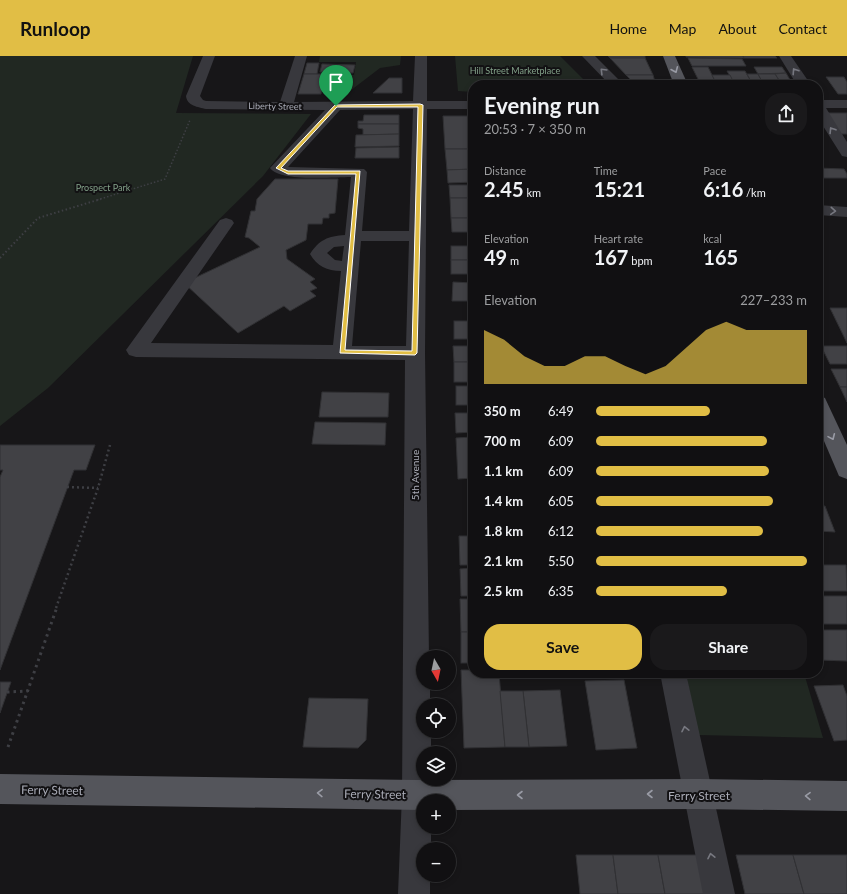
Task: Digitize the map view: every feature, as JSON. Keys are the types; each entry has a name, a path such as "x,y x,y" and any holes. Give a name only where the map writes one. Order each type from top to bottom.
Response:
{"main road":[{"path":"669,56 679,80"},
{"path":"823,415 847,470"},
{"name":"Ferry Street","path":"0,789 416,795"},
{"name":"Ferry Street","path":"456,795 699,794 847,796"}],"street":[{"path":"198,103 193,99 193,96 209,56"},
{"path":"286,106 301,56"},
{"name":"5th Avenue","path":"417,794 415,353 421,56"},
{"path":"588,56 612,80"},
{"path":"785,56 801,80"},
{"name":"Liberty Street","path":"198,103 286,106 468,105"},
{"path":"823,106 847,104"},
{"path":"336,106 278,168 288,172 359,172 342,352"},
{"path":"823,114 847,153"},
{"path":"823,210 847,212"},
{"path":"226,223 136,350 415,353"},
{"path":"350,266 334,266 324,262 318,254 322,246 332,242 353,238 417,236"},
{"path":"674,678 719,894"},
{"name":"5th Avenue","path":"414,894 416,828"}],"path":[{"path":"0,258 38,218 165,179 198,103"},
{"path":"8,747 98,488 110,445"},
{"path":"67,487 98,488"},
{"path":"7,692 28,691"}],"green space":[{"name":"Prospect Park","path":"0,56 193,56 176,113 311,114 263,176 48,388 0,426"},
{"path":"320,56 401,56 400,65 380,68 346,94 323,94 327,75 354,75 356,62 319,62"},
{"name":"Hill Street Marketplace","path":"455,56 560,56 584,80 468,80 468,92 458,91"},
{"path":"687,678 805,678 823,738 698,735"}],"building":[{"path":"608,56 645,56 645,58 610,58"},
{"path":"743,56 744,58 686,57"},
{"path":"743,56 775,56 777,58 744,58"},
{"path":"610,58 645,58 653,75 626,75"},
{"path":"688,58 742,59 746,66 692,66"},
{"path":"307,63 319,63 317,74 304,74"},
{"path":"322,64 355,65 353,73 320,72"},
{"path":"692,67 708,67 714,80 698,80"},
{"path":"754,67 782,67 786,73 758,74"},
{"path":"727,71 745,71 750,80 732,80"},
{"path":"786,73 790,80 779,80 775,74"},
{"path":"304,74 325,74 321,94 298,94"},
{"path":"747,74 758,74 761,80 750,80"},
{"path":"758,74 775,74 779,80 761,80"},
{"path":"626,75 653,75 654,80 631,80"},
{"path":"712,75 730,75 732,80 714,80"},
{"path":"826,77 844,77 847,82 847,94 838,94"},
{"path":"389,78 402,78 402,93 373,93"},
{"path":"827,113 847,113 847,134 841,134"},
{"path":"364,115 399,115 399,124 358,124 358,121 363,121"},
{"path":"443,116 468,116 468,149 445,149"},
{"path":"358,124 399,124 399,134 363,135 363,129 358,128"},
{"path":"399,134 399,146 355,147 356,135"},
{"path":"399,147 399,158 355,158 356,148"},
{"path":"445,149 468,149 468,169 447,170"},
{"path":"823,168 844,169 847,174 847,178 823,178"},
{"path":"468,169 468,182 448,183 447,170"},
{"path":"275,179 338,179 335,213 329,214 329,218 323,218 322,224 308,224 306,240 286,250 287,259 315,279 310,282 317,288 310,291 316,296 290,311 284,306 238,333 184,283 260,247 249,238 245,237 251,211 255,211 257,199"},
{"path":"449,185 468,185 468,198 450,198"},
{"path":"450,198 468,198 468,218 451,218"},
{"path":"451,218 468,218 468,232 452,232"},
{"path":"451,246 468,246 468,260 451,260"},
{"path":"451,260 468,260 468,274 451,274"},
{"path":"453,282 468,283 468,301 452,301"},
{"path":"830,308 847,308 847,343"},
{"path":"454,321 468,321 468,339 454,339"},
{"path":"453,346 468,346 468,362 454,362"},
{"path":"823,346 847,346 847,364 830,364 823,350"},
{"path":"454,362 468,362 468,382 454,382"},
{"path":"831,369 847,369 847,387 840,387"},
{"path":"456,386 468,386 468,405 456,405"},
{"path":"840,387 847,387 847,402"},
{"path":"322,392 389,393 388,417 319,417"},
{"path":"455,413 468,413 468,432 456,433"},
{"path":"315,422 386,423 385,445 312,444"},
{"path":"468,437 468,478 458,479 456,438"},
{"path":"0,445 95,445 86,470 74,470 0,670 0,477 3,470 0,470"},
{"path":"823,506 825,506 835,532 823,531"},
{"path":"459,536 468,536 468,565 460,565"},
{"path":"823,565 846,565 847,591 823,591"},
{"path":"468,568 468,596 461,596 460,569"},
{"path":"823,596 847,596 847,624 823,624"},
{"path":"460,599 468,599 468,632 461,632"},
{"path":"823,630 847,630 847,661 823,660"},
{"path":"461,632 468,632 468,663 461,663"},
{"path":"461,670 468,670 468,678 499,678 505,747 464,748"},
{"path":"624,680 637,748 596,750 585,681"},
{"path":"0,682 11,682 0,713"},
{"path":"843,685 847,696 847,740 834,741 814,686"},
{"path":"560,690 567,746 529,747 523,691"},
{"path":"500,691 523,691 529,747 505,747"},
{"path":"309,698 368,699 366,740 358,748 303,747"},
{"path":"576,855 613,855 618,894 580,894"},
{"path":"613,855 658,855 665,894 618,894"},
{"path":"658,855 701,855 709,894 665,894"},
{"path":"736,855 793,855 804,894 745,894"},
{"path":"793,855 847,855 847,894 804,894"}],"route":[{"path":"420,105 415,353 342,352 359,172 288,172 278,168 336,106 420,105"}]}
